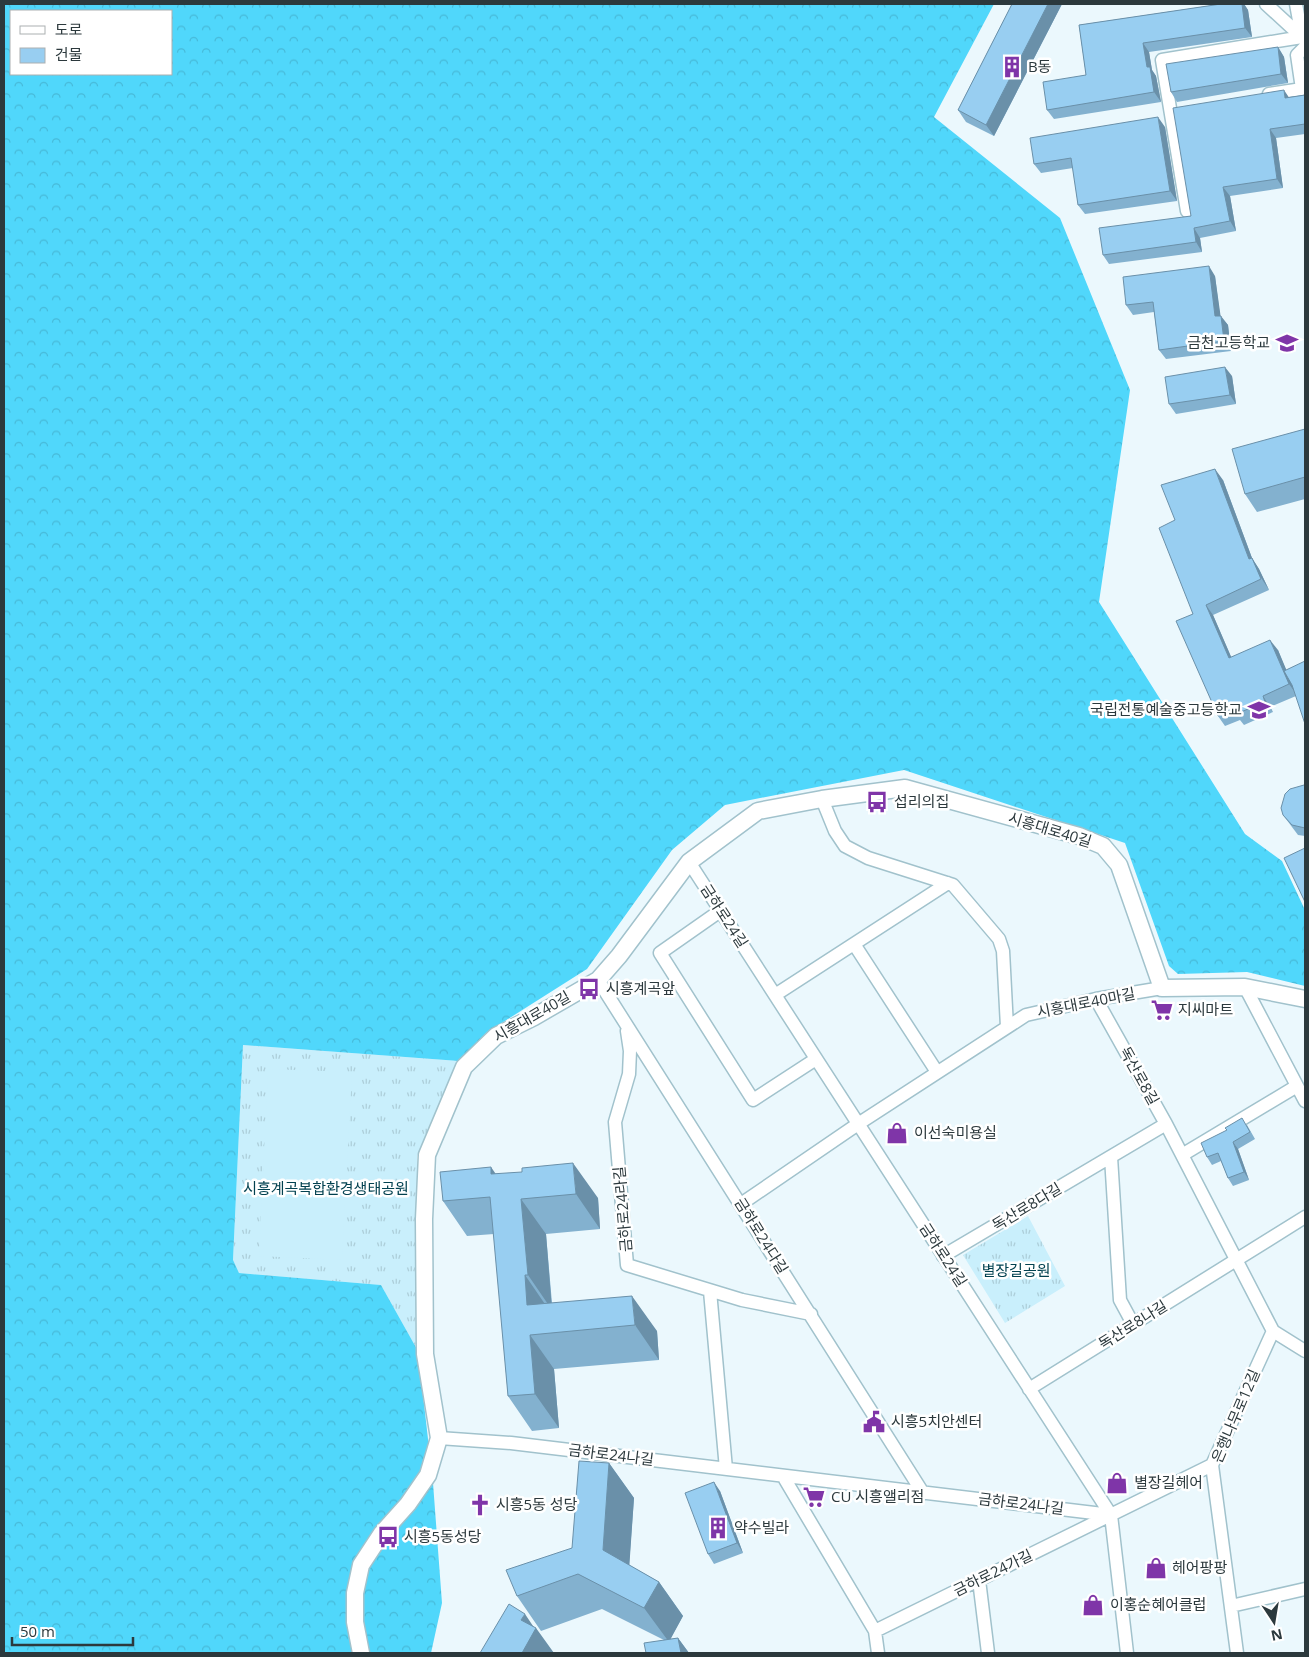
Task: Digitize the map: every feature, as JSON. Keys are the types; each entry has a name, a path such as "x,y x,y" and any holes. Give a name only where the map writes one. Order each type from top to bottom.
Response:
{"street":[{"path":"1266,4 1304,41"},
{"path":"1255,97 1302,89 1297,55 1304,41 1296,4"},
{"path":"1187,212 1175,111 1162,60 1304,41"},
{"name":"시흥대로40길","path":"439,1438 426,1354 424,1219 428,1154 464,1067 478,1051 496,1036 534,1017 598,980 619,956 689,862 758,811 822,799 905,788 1079,836 1103,846 1120,865 1162,988"},
{"path":"822,799 834,831 845,846 868,858 953,885 999,939 1003,950 1007,1027"},
{"name":"금하로24길","path":"689,862 1111,1515 1127,1653"},
{"path":"775,995 948,883"},
{"path":"720,911 660,953 753,1100 816,1058"},
{"path":"854,944 937,1072"},
{"name":"금하로24다길","path":"598,980 923,1493"},
{"path":"1245,987 1305,1100"},
{"path":"1162,988 1245,987 1305,999"},
{"name":"시흥대로40마길","path":"741,1204 858,1124 1026,1015 1096,999 1162,988"},
{"name":"독산로8길","path":"1096,999 1166,1124 1273,1330 1305,1351"},
{"name":"금하로24라길","path":"627,1025 630,1050 628,1074 615,1122 627,1265 742,1300 811,1314"},
{"path":"1182,1155 1298,1086"},
{"name":"독산로8다길","path":"943,1256 1166,1124"},
{"path":"1110,1157 1120,1300 1133,1324"},
{"path":"1237,1260 1305,1217"},
{"name":"독산로8나길","path":"1029,1389 1237,1260"},
{"path":"710,1291 726,1469"},
{"name":"은행나무로12길","path":"1237,1653 1212,1465 1273,1330"},
{"path":"362,1653 355,1622 355,1593 361,1565 382,1533 408,1504 428,1475 439,1438"},
{"name":"금하로24나길","path":"439,1438 511,1444 1111,1515"},
{"path":"1111,1515 1212,1465"},
{"path":"783,1476 875,1631 878,1653"},
{"name":"금하로24가길","path":"875,1631 1111,1515"},
{"path":"979,1580 988,1653"},
{"path":"1231,1606 1305,1592"}],"green space":[{"path":"4,4 994,4 934,117 1060,218 1130,390 1099,602 1245,834 1282,861 1305,910 1305,986 1247,972 1178,974 1169,966 1125,843 904,770 725,805 672,850 587,969 486,1033 459,1061 243,1045 233,1260 239,1273 381,1285 418,1351 433,1483 442,1603 431,1653 4,1653"},
{"name":"시흥계곡복합환경생태공원","path":"243,1045 459,1061 417,1156 418,1351 381,1285 239,1273 233,1261"},
{"path":"268,1069 352,1072 342,1260 259,1256"},
{"name":"별장길공원","path":"1028,1216 1065,1286 1005,1323 963,1255"}],"building":[{"path":"1012,4 1048,4 986,125 958,110"},
{"path":"1221,4 1242,4 1245,28 1143,43 1147,67 1150,67 1154,92 1047,110 1043,82 1086,75 1079,25"},
{"path":"1278,47 1281,74 1171,92 1166,64"},
{"path":"1284,90 1285,98 1305,95 1305,124 1270,129 1277,179 1223,187 1230,221 1194,228 1196,242 1103,255 1099,228 1191,216 1173,108"},
{"path":"1158,117 1170,191 1078,205 1071,158 1034,164 1030,138"},
{"path":"1209,266 1215,316 1221,316 1224,341 1159,350 1153,302 1126,305 1123,277"},
{"path":"1225,367 1230,395 1169,404 1165,377"},
{"path":"1305,429 1305,477 1245,494 1232,449"},
{"path":"1215,469 1249,559 1252,558 1261,579 1206,605 1229,658 1270,640 1289,684 1263,696 1265,702 1236,714 1234,708 1218,716 1176,621 1193,614 1159,528 1175,520 1161,485"},
{"path":"1305,661 1305,724 1292,685 1284,671"},
{"path":"1305,785 1305,828 1292,825 1283,815 1281,808 1285,794 1290,789"},
{"path":"1305,848 1305,902 1284,858"},
{"path":"1242,1118 1250,1132 1233,1142 1244,1172 1228,1178 1218,1153 1207,1157 1201,1143 1227,1130 1225,1128"},
{"path":"573,1163 576,1194 521,1199 528,1275 525,1275 527,1305 632,1296 635,1325 530,1335 535,1394 508,1396 490,1197 443,1201 440,1172 491,1167 491,1174 522,1172 522,1168"},
{"path":"579,1461 609,1463 603,1550 659,1582 644,1608 578,1574 517,1596 506,1570 572,1548"},
{"name":"약수빌라","path":"714,1482 737,1543 708,1554 685,1493"},
{"path":"509,1604 525,1614 521,1620 536,1628 522,1653 480,1653"},
{"path":"678,1638 681,1653 646,1653 644,1643"}],"place":[{"name":"B동","path":"1012,67"},
{"name":"금천고등학교","path":"1287,343"},
{"name":"국립전통예술중고등학교","path":"1259,710"},
{"name":"섭리의집","path":"877,802"},
{"name":"시흥계곡앞","path":"589,989"},
{"name":"지씨마트","path":"1162,1010"},
{"name":"이선숙미용실","path":"897,1133"},
{"name":"시흥5치안센터","path":"874,1422"},
{"name":"별장길헤어","path":"1117,1483"},
{"name":"CU 시흥앨리점","path":"814,1497"},
{"name":"시흥5동 성당","path":"480,1505"},
{"name":"약수빌라","path":"718,1528"},
{"name":"시흥5동성당","path":"388,1537"},
{"name":"헤어팡팡","path":"1156,1568"},
{"name":"이홍순혜어클럽","path":"1093,1605"}]}
